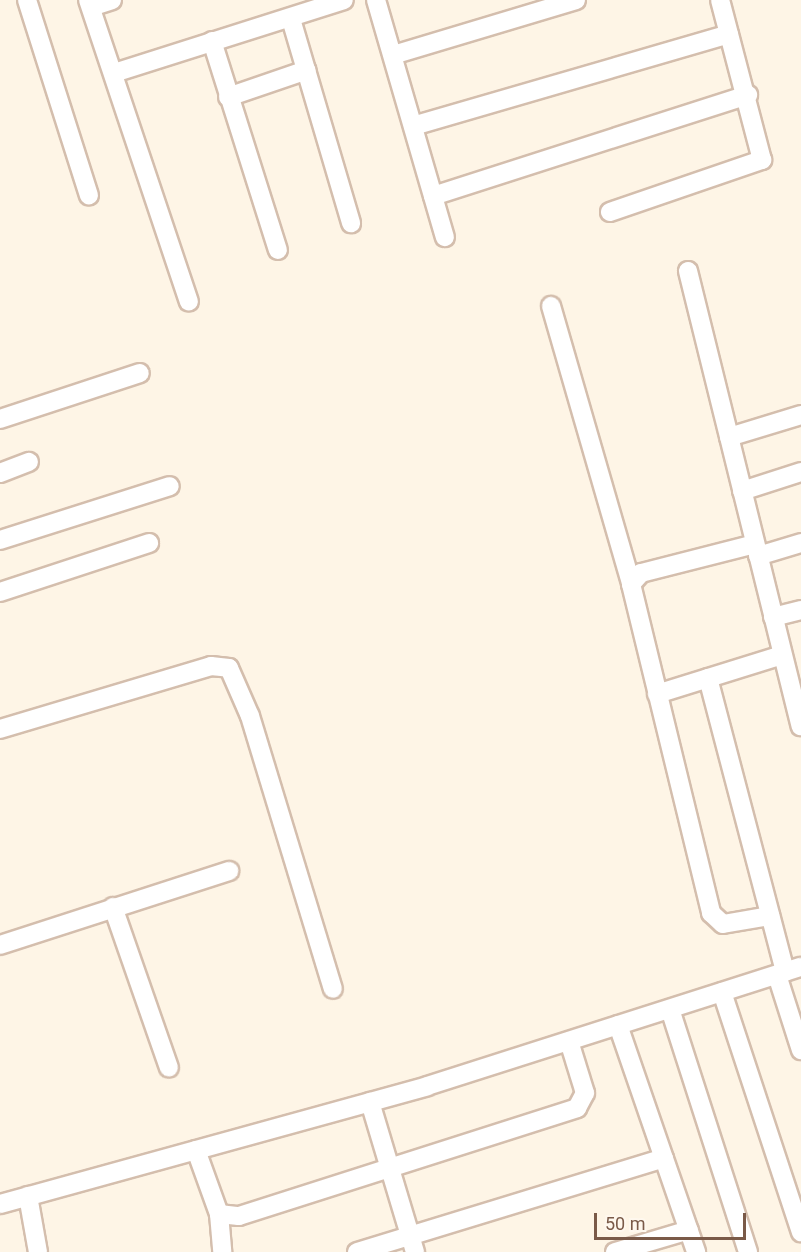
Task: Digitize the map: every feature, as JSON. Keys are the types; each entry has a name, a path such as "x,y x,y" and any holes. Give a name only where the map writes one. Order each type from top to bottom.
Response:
{"street":[{"path":"27,0 89,195"},
{"path":"111,0 89,3 189,302"},
{"path":"114,73 212,41 291,19 344,0"},
{"path":"376,0 445,237"},
{"path":"393,55 576,0"},
{"path":"610,212 759,163 763,156 720,0"},
{"path":"291,19 351,223"},
{"path":"413,126 729,34"},
{"path":"212,41 278,250"},
{"path":"228,97 307,70"},
{"path":"433,196 748,95"},
{"path":"688,271 782,655 795,677 801,726"},
{"path":"551,306 631,584 714,919 723,924 770,915"},
{"path":"0,419 140,374"},
{"path":"729,437 801,415"},
{"path":"0,472 29,462"},
{"path":"742,491 801,472"},
{"path":"0,540 170,486"},
{"path":"0,592 149,543"},
{"path":"631,584 641,573 801,543"},
{"path":"773,617 801,610"},
{"path":"657,694 782,655"},
{"path":"0,729 211,666 229,668 250,716 333,989"},
{"path":"708,678 770,915 788,971 801,1050"},
{"path":"0,945 229,871"},
{"path":"113,907 169,1068"},
{"path":"0,1204 370,1102 788,971"},
{"path":"722,992 801,1232"},
{"path":"670,1009 748,1252"},
{"path":"618,1025 696,1252"},
{"path":"219,1214 239,1216 390,1170 577,1108 585,1093 569,1041"},
{"path":"370,1102 413,1245"},
{"path":"196,1150 219,1214 222,1252"},
{"path":"357,1252 413,1245 664,1158"},
{"path":"28,1196 38,1252"},
{"path":"615,1252 689,1230"}]}
